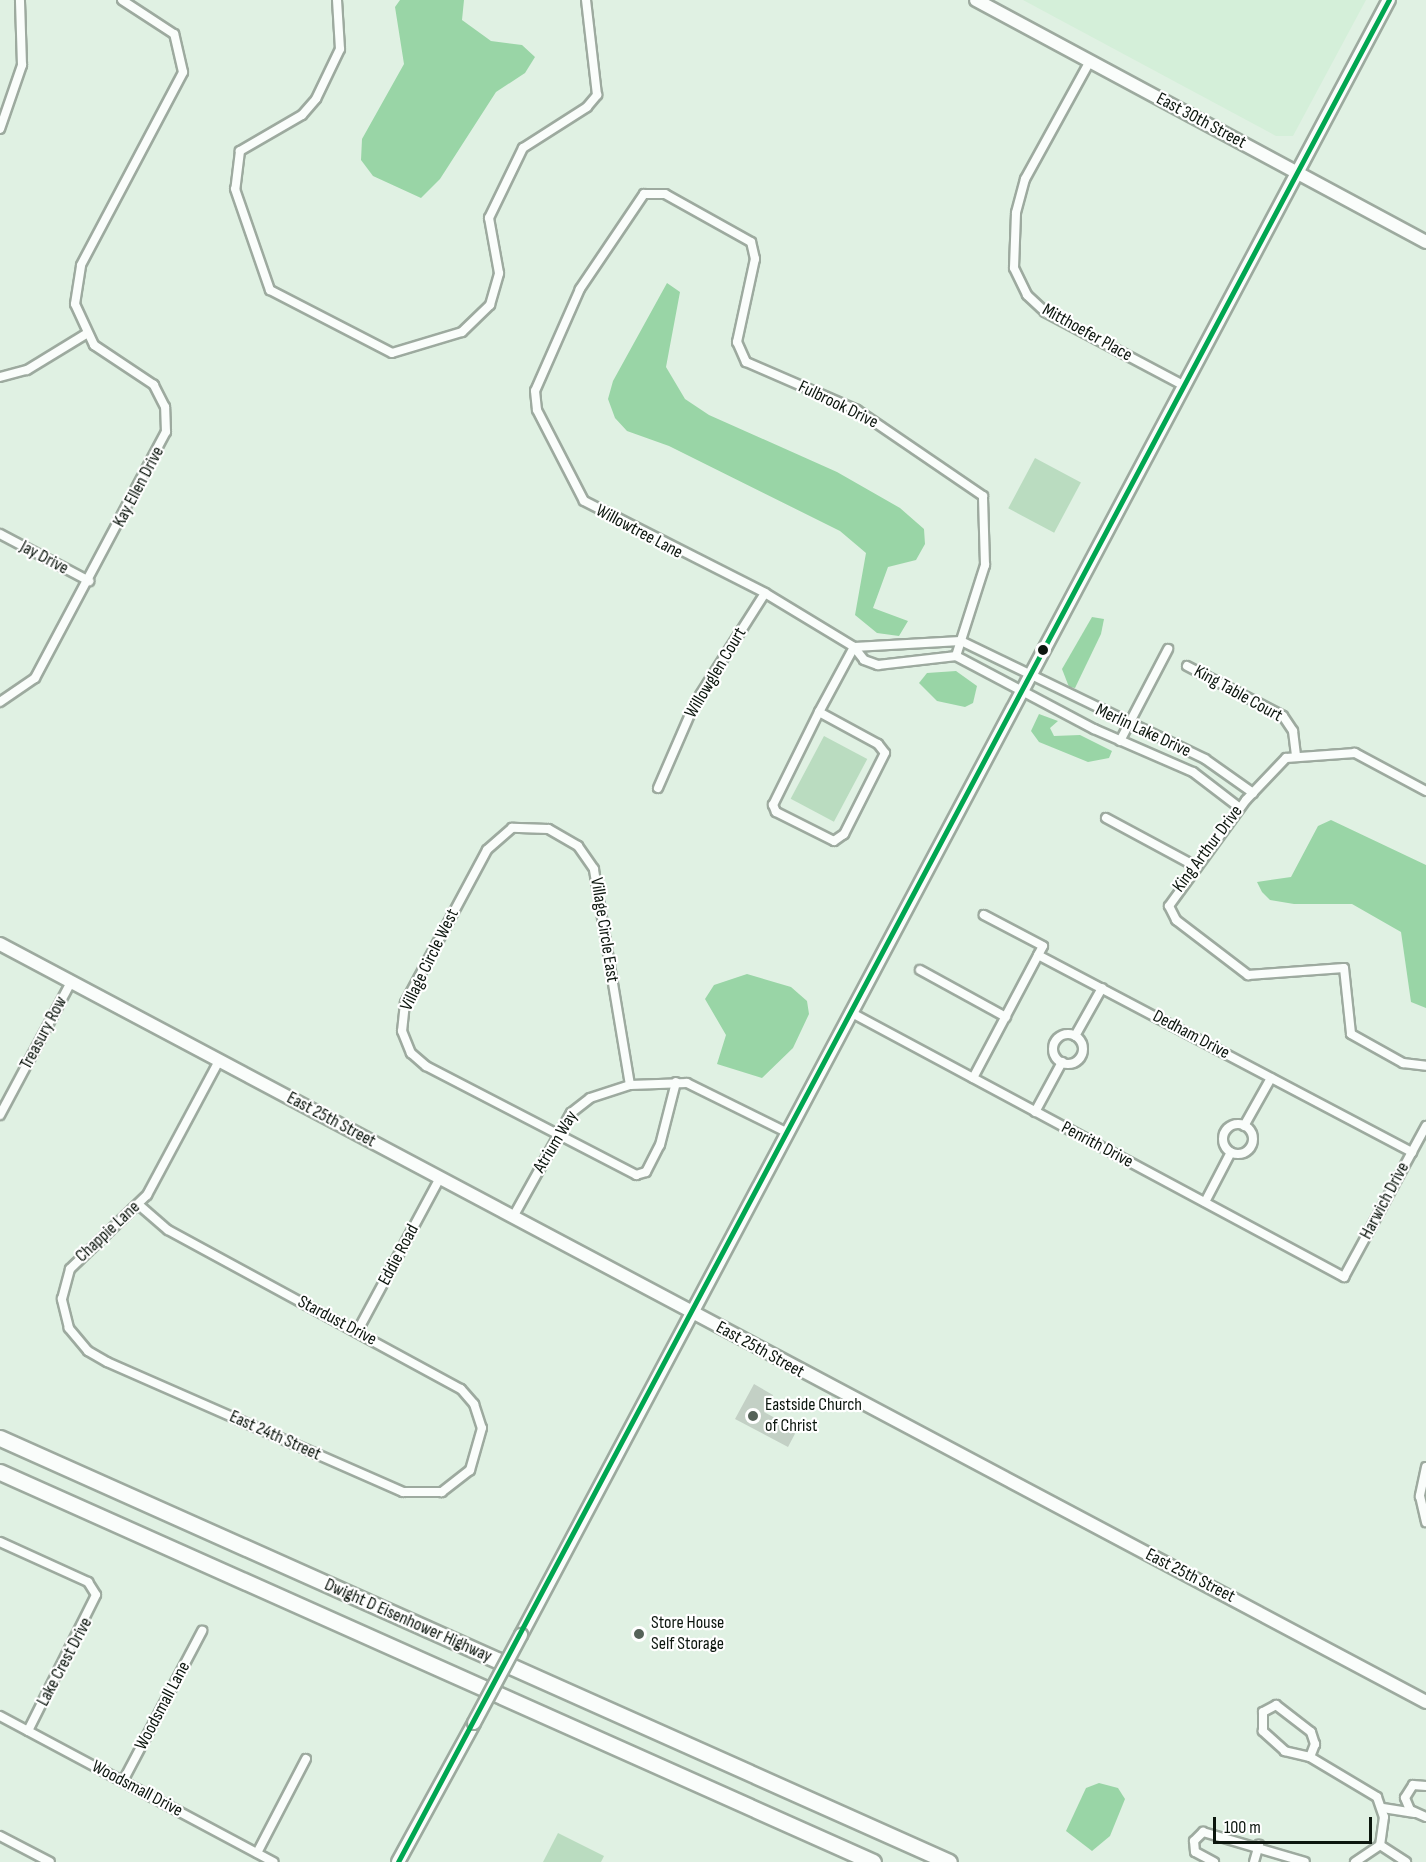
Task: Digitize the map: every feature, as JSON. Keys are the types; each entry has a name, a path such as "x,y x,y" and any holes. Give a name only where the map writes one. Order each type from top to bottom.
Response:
{"highway":[{"name":"Dwight D Eisenhower Highway","path":"0,1438 948,1862"},
{"name":"Dwight D Eisenhower Highway","path":"0,1472 873,1862"}],"main road":[{"name":"East 30th Street","path":"976,0 1426,242"},
{"path":"398,1862 521,1635 1389,0"},
{"name":"East 25th Street","path":"0,944 1426,1701"}],"street":[{"path":"0,129 22,65 20,0"},
{"name":"Kay Ellen Drive","path":"0,702 35,678 160,450 167,422 154,385 103,352 86,334 75,304 77,274 179,84 180,47 164,24 122,0"},
{"path":"337,0 340,49 314,104 245,147 235,160 237,199 270,290 392,353 458,334 482,318 498,282 489,218 523,148 587,107 597,95 586,0"},
{"name":"Mitthoefer Place","path":"1090,61 1025,179 1016,213 1014,268 1027,295 1045,312 1183,385"},
{"name":"Willowtree Lane","path":"655,190 639,198 580,289 536,386 535,405 591,508 765,593 854,647 857,656 878,665 956,656"},
{"name":"Fulbrook Drive","path":"655,190 753,245 755,259 737,342 746,362 857,410 983,495 985,565 956,656"},
{"path":"0,377 27,370 86,334"},
{"name":"Jay Drive","path":"0,534 89,581"},
{"name":"Willowglen Court","path":"658,788 695,703 765,593"},
{"path":"819,712 878,744 885,753 844,834 834,841 776,812 773,805 819,712 854,647 961,641 1030,674"},
{"path":"1120,741 1168,649"},
{"path":"956,656 1021,690"},
{"name":"King Table Court","path":"1187,666 1283,716 1293,731 1296,757"},
{"name":"Merlin Lake Drive","path":"1030,674 1128,726 1205,759 1253,793"},
{"name":"Merlin Lake Drive","path":"1021,690 1120,741 1193,772 1240,808"},
{"path":"1296,757 1355,753 1426,791"},
{"name":"King Arthur Drive","path":"1296,757 1286,758 1246,800 1195,866 1170,900 1176,920 1248,975 1344,968 1351,1034 1403,1063 1426,1066"},
{"path":"1106,818 1195,866"},
{"name":"Village Circle East","path":"516,826 539,827 562,837 584,851 594,868 630,1085"},
{"name":"Village Circle West","path":"516,826 487,849 405,1003 402,1031 411,1053 426,1066 557,1136 640,1175 662,1141 676,1082"},
{"name":"Dedham Drive","path":"984,915 1043,946 1038,955 1412,1152"},
{"path":"973,1078 1038,955"},
{"path":"920,970 1006,1017"},
{"name":"Treasury Row","path":"0,1115 71,982"},
{"path":"1075,1036 1101,988"},
{"name":"Penrith Drive","path":"850,1012 1344,1277"},
{"path":"1035,1112 1062,1062 1080,1058 1083,1048 1075,1036 1066,1034 1055,1042 1054,1052 1062,1062"},
{"name":"Chappie Lane","path":"81,1344 63,1314 66,1279 80,1258 139,1204 219,1061"},
{"path":"1244,1126 1252,1144 1241,1153 1231,1152 1223,1141 1225,1131 1244,1126 1271,1078"},
{"name":"Atrium Way","path":"513,1217 557,1136 580,1104 630,1085 676,1082 704,1089 786,1132"},
{"name":"Harwich Drive","path":"1344,1277 1426,1126"},
{"path":"1204,1202 1231,1152"},
{"name":"Eddie Road","path":"357,1332 440,1178"},
{"name":"Stardust Drive","path":"139,1204 168,1230 453,1383 471,1400 482,1433 470,1470"},
{"name":"East 24th Street","path":"81,1344 107,1362 403,1491 442,1492 470,1470"},
{"path":"1426,1467 1420,1496 1426,1522"},
{"name":"Lake Crest Drive","path":"0,1542 85,1581 96,1595 28,1731"},
{"name":"Woodsmall Lane","path":"123,1781 202,1632"},
{"path":"1310,1757 1315,1744 1311,1732 1280,1705 1267,1708 1263,1731 1284,1751 1310,1757 1365,1787 1383,1808 1422,1815"},
{"name":"Woodsmall Drive","path":"0,1716 273,1862"},
{"path":"257,1853 306,1759"},
{"path":"1422,1815 1407,1807 1405,1794 1413,1785 1426,1786"},
{"path":"1380,1845 1383,1808"},
{"path":"1214,1862 1195,1852 1194,1841 1203,1832 1259,1845 1305,1862"},
{"path":"0,1836 50,1862"},
{"path":"1254,1862 1259,1845"},
{"path":"1355,1862 1380,1845"},
{"path":"1380,1845 1406,1862"}],"shaded area":[{"path":"400,0 464,0 462,20 491,41 522,45 535,57 525,73 496,92 440,179 421,198 373,176 361,160 362,139 404,64 395,7"},
{"path":"1023,0 1366,0 1293,136 1276,136"},
{"path":"667,283 680,292 666,367 685,399 709,415 837,472 900,508 924,529 925,544 916,560 888,567 873,608 908,621 899,636 877,633 855,615 866,553 840,531 669,446 627,431 615,418 608,399 613,381"},
{"path":"1035,458 1081,482 1054,533 1008,508"},
{"path":"1092,617 1104,619 1101,634 1075,688 1069,687 1062,669"},
{"path":"956,671 977,686 973,703 965,707 937,701 919,683 927,673"},
{"path":"1039,714 1058,721 1050,728 1054,736 1080,735 1112,751 1109,758 1088,762 1039,742 1031,731"},
{"path":"824,736 867,759 834,822 791,799"},
{"path":"1331,820 1426,865 1426,1008 1411,1002 1401,932 1352,904 1294,904 1270,900 1262,892 1257,882 1291,877 1318,826"},
{"path":"747,974 791,987 807,1001 809,1014 793,1048 762,1078 717,1064 726,1035 705,999 714,985"},
{"path":"1099,1783 1118,1788 1125,1799 1110,1836 1092,1851 1066,1831 1086,1788"},
{"path":"558,1833 604,1856 601,1862 543,1862"}],"building":[{"name":"Eastside Church of Christ","path":"754,1384 773,1395 764,1412 797,1430 788,1447 735,1419"}],"transit line":[{"path":"398,1862 1389,0"}],"place":[{"name":"Eastside Church of Christ","path":"753,1416"},
{"name":"Store House Self Storage","path":"639,1634"}]}
